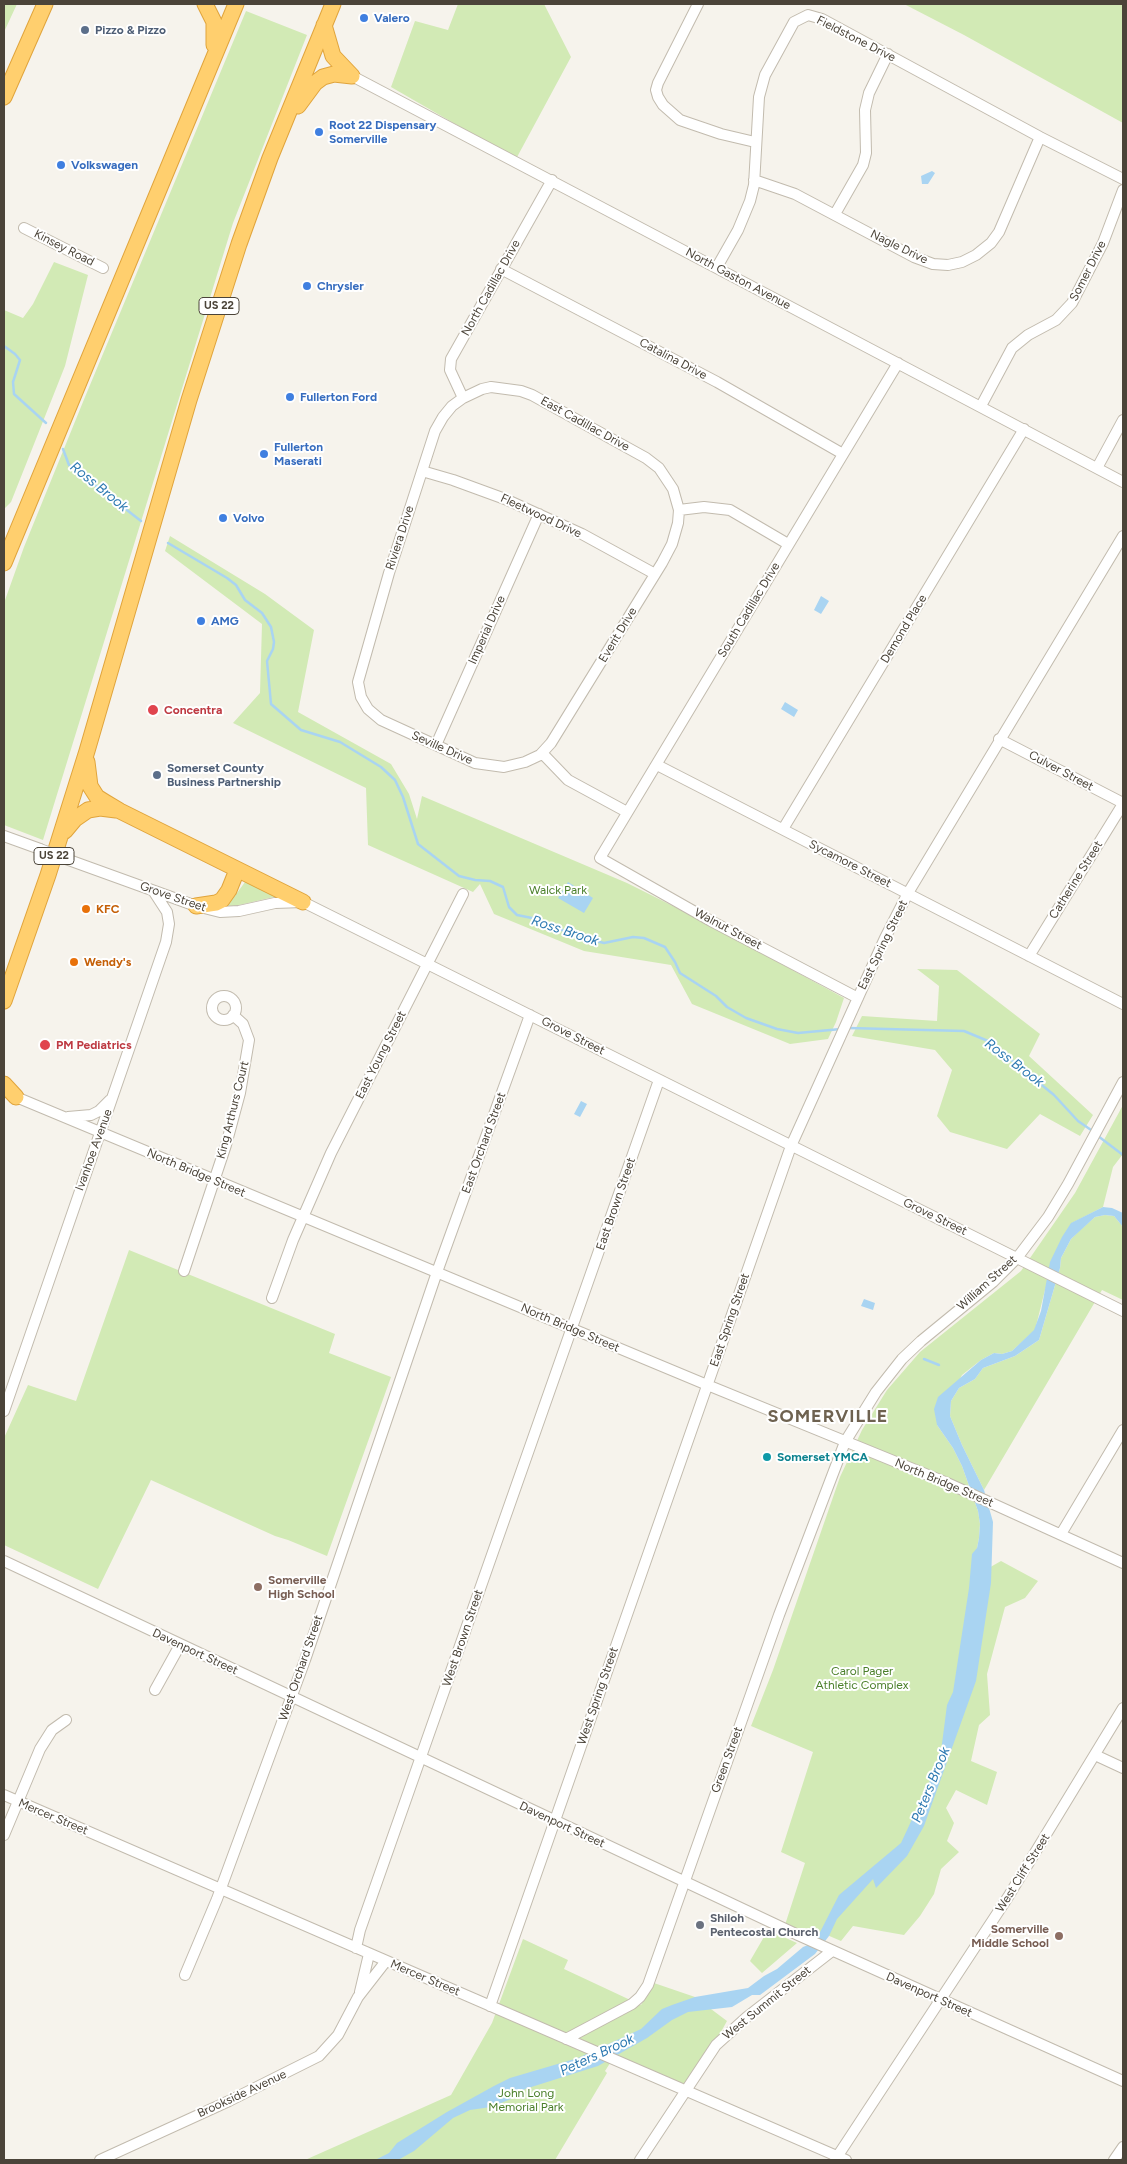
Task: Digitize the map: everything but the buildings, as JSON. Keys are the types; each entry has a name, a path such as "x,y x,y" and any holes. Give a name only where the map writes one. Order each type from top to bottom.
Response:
{"highway":[{"path":"4,97 45,4"},
{"path":"205,4 213,17 215,28 210,64"},
{"path":"4,562 236,4"},
{"name":"US 22","path":"4,1001 61,836 211,329 239,244 282,128 332,4"},
{"path":"324,26 333,56 352,76"},
{"path":"282,128 309,90 319,80 334,74 352,76"},
{"path":"87,751 88,780 98,797 120,811 303,902"},
{"path":"61,836 75,819 88,810 100,808 120,811"},
{"path":"196,906 216,903 222,900 230,890 237,870"},
{"path":"4,1084 10,1097"}],"street":[{"path":"698,4 658,83 656,90 658,97 662,105 680,120 721,134 755,142"},
{"name":"Fieldstone Drive","path":"717,267 738,230 750,201 754,180 759,97 765,74 794,22 798,18 808,15 822,19 1040,137 1123,179"},
{"path":"835,214 863,166 866,153 865,110 869,93 888,54"},
{"name":"North Gaston Avenue","path":"352,76 982,406 1123,482"},
{"name":"Nagle Drive","path":"754,180 795,194 914,257 933,264 948,265 962,262 990,243 999,232 1040,137"},
{"name":"North Cadillac Drive","path":"463,398 450,370 451,359 552,180"},
{"name":"Somer Drive","path":"982,406 1012,348 1028,335 1056,320 1072,303 1103,243 1123,190"},
{"name":"Kinsey Road","path":"24,228 103,268"},
{"name":"Catalina Drive","path":"501,269 718,382 843,454"},
{"name":"South Cadillac Drive","path":"600,858 898,363"},
{"name":"East Cadillac Drive","path":"463,398 482,389 503,388 532,395 558,408 646,458 659,468 673,488 679,510"},
{"name":"Riviera Drive","path":"359,689 358,682 361,665 436,431 442,417 463,398"},
{"path":"1097,468 1123,420"},
{"name":"Demond Place","path":"783,829 1024,429"},
{"name":"Fleetwood Drive","path":"422,471 462,483 539,514 582,534 655,574"},
{"path":"679,510 704,507 730,510 788,544"},
{"name":"Everit Drive","path":"542,753 567,719 672,544 678,523 679,510"},
{"name":"Imperial Drive","path":"436,745 539,514"},
{"name":"East Spring Street","path":"707,1385 791,1146 908,893 999,738 1123,536"},
{"name":"Seville Drive","path":"359,689 361,697 368,708 381,720 475,763 491,767 504,767 525,762 542,753"},
{"name":"Culver Street","path":"999,738 1123,804"},
{"path":"542,753 568,780 627,812"},
{"name":"Sycamore Street","path":"657,765 1123,1004"},
{"name":"Catherine Street","path":"1029,956 1123,804"},
{"name":"Grove Street","path":"4,836 209,910 229,913 266,905 303,902 1123,1311"},
{"name":"Walnut Street","path":"600,858 858,998"},
{"name":"Ivanhoe Avenue","path":"4,1411 166,942 169,924 167,912 153,890"},
{"name":"East Young Street","path":"272,1298 302,1217 331,1153 463,894"},
{"name":"East Orchard Street","path":"437,1272 530,1014"},
{"name":"King Arthurs Court","path":"184,1271 240,1093 248,1049 246,1029 233,1015"},
{"name":"East Brown Street","path":"571,1329 659,1080"},
{"name":"William Street","path":"845,1442 876,1392 902,1359 921,1340 993,1282 1017,1258 1048,1217 1091,1143 1123,1082"},
{"path":"62,1117 91,1115 99,1111 114,1095"},
{"name":"North Bridge Street","path":"10,1097 945,1482 1123,1563"},
{"name":"West Orchard Street","path":"184,1975 221,1889 291,1698 437,1272"},
{"name":"West Brown Street","path":"356,1948 360,1930 571,1329"},
{"name":"West Spring Street","path":"490,2006 707,1385"},
{"path":"1061,1534 1123,1430"},
{"name":"Green Street","path":"566,2040 632,2004 640,1997 648,1985 779,1615 845,1442"},
{"name":"Davenport Street","path":"4,1561 291,1698 828,1949 1123,2081"},
{"path":"155,1690 180,1645"},
{"name":"West Cliff Street","path":"839,2159 1008,1897 1123,1708"},
{"path":"4,1835 46,1739 52,1730 66,1720"},
{"path":"1095,1755 1123,1768"},
{"name":"Mercer Street","path":"4,1795 839,2159"},
{"name":"West Summit Street","path":"640,2160 685,2091 723,2038 828,1949"},
{"name":"Brookside Avenue","path":"358,1997 369,1954"},
{"name":"Brookside Avenue","path":"100,2160 314,2060 338,2035 358,1997 386,1961"},
{"path":"1114,2160 1123,2146"}],"green space":[{"path":"4,4 17,4 4,32"},
{"path":"458,4 544,4 571,57 516,159 391,87 415,21 448,30"},
{"path":"904,4 1123,4 1123,123 964,35"},
{"path":"246,11 307,35 233,223 43,840 4,825 4,603 24,547 85,397"},
{"path":"54,262 88,275 65,366 11,502 4,509 4,310 23,318 33,304"},
{"name":"Walck Park","path":"170,536 265,594 314,630 298,712 391,764 409,794 417,819 422,796 627,883 693,916 844,998 828,1039 790,1044 692,1004 671,965 584,951 494,914 480,884 473,892 368,845 366,788 233,723 260,693 262,624 165,551"},
{"path":"245,882 275,895 274,897 226,908"},
{"path":"917,969 957,970 1040,1034 1029,1056 1093,1115 1080,1136 1040,1114 1007,1149 950,1132 937,1116 952,1070 935,1050 852,1036 862,1016 937,1021 939,986"},
{"name":"Carol Pager Athletic Complex","path":"1123,1105 1123,1154 1113,1167 1103,1207 1072,1223 1045,1290 1035,1330 1012,1351 1002,1354 994,1353 981,1360 962,1375 937,1425 953,1448 962,1466 978,1511 980,1524 979,1538 971,1578 1001,1561 1038,1581 1025,1598 1005,1607 987,1674 990,1715 979,1725 971,1761 997,1772 987,1805 956,1790 946,1808 954,1823 947,1841 959,1852 941,1869 934,1894 920,1916 904,1935 853,1926 841,1941 820,1932 815,1942 784,1928 805,1863 781,1852 813,1752 751,1726 773,1670 840,1477 862,1430 887,1390 920,1352 1021,1271 1075,1193"},
{"path":"1114,1216 1123,1227 1123,1300 1102,1290 984,1490 950,1416 951,1401 959,1388 975,1379 983,1368 1015,1356 1039,1340 1060,1268 1061,1258 1071,1239 1095,1217"},
{"path":"129,1250 335,1334 329,1353 391,1377 327,1556 275,1536 151,1480 98,1589 4,1545 4,1438 28,1385 76,1401"},
{"path":"768,1930 797,1943 762,1973 750,1961"},
{"name":"John Long Memorial Park","path":"523,1939 568,1960 564,1969 641,2005 654,1983 695,1997 727,2021 688,2091 612,2060 605,2071 607,2073 555,2160 305,2160 451,2095 492,2023"}],"water":[{"path":"932,171 935,173 928,184 922,184 921,176"},
{"path":"821,596 829,601 821,614 814,610"},
{"path":"785,702 798,710 794,717 781,709"},
{"path":"568,882 593,898 584,913 558,898"},
{"path":"581,1101 587,1104 580,1117 574,1114"},
{"name":"Peters Brook","path":"1103,1207 1112,1208 1123,1213 1123,1227 1114,1216 1095,1217 1071,1239 1061,1258 1060,1268 1039,1340 1015,1356 983,1368 975,1379 959,1388 951,1401 950,1416 984,1490 993,1522 991,1583 976,1681 924,1826 907,1856 876,1888 873,1879 837,1919 829,1936 815,1954 760,1995 752,1995 732,2007 688,2012 598,2066 525,2089 511,2099 491,2107 470,2110 453,2118 414,2151 398,2160 375,2160 389,2153 397,2143 447,2112 510,2078 578,2058 641,2029 662,2009 672,2005 695,1997 748,1988 777,1969 803,1947 815,1942 839,1895 901,1843 940,1759 947,1705 953,1692 969,1588 972,1554 977,1548 979,1538 980,1524 978,1511 962,1466 953,1448 937,1425 934,1409 938,1397 981,1360 994,1353 1002,1354 1012,1351 1034,1330 1041,1311 1050,1262 1062,1237 1071,1223"},
{"path":"864,1299 875,1303 873,1310 861,1306"}],"waterway":[{"name":"Ross Brook","path":"4,346 20,360 13,382 14,394 46,423"},
{"name":"Ross Brook","path":"63,449 69,465 141,521"},
{"name":"Ross Brook","path":"168,543 236,585 245,600 262,613 271,627 274,642 267,661 271,704 301,730 340,742 381,767 395,780 403,797 418,844 459,876 490,881 503,887 509,907 517,915 532,918 577,936 604,943 633,937 644,938 665,947 680,973 716,996 727,1007 746,1018 777,1029 798,1033 841,1029"},
{"name":"Ross Brook","path":"848,1028 964,1031 988,1041 1054,1095 1078,1121 1094,1132"},
{"name":"Ross Brook","path":"1098,1136 1123,1155"},
{"path":"924,1359 939,1365"}],"place":[{"name":"Valero","path":"364,18"},
{"name":"Pizzo & Pizzo","path":"85,30"},
{"name":"Root 22 Dispensary Somerville","path":"319,132"},
{"name":"Volkswagen","path":"61,165"},
{"name":"Chrysler","path":"307,286"},
{"name":"Fullerton Ford","path":"290,397"},
{"name":"Fullerton Maserati","path":"264,454"},
{"name":"Volvo","path":"223,518"},
{"name":"AMG","path":"201,621"},
{"name":"Concentra","path":"153,710"},
{"name":"Somerset County Business Partnership","path":"157,775"},
{"name":"KFC","path":"86,909"},
{"name":"Wendy's","path":"74,962"},
{"name":"PM Pediatrics","path":"45,1045"},
{"name":"Somerset YMCA","path":"767,1457"},
{"name":"Somerville High School","path":"258,1587"},
{"name":"Shiloh Pentecostal Church","path":"700,1925"},
{"name":"Somerville Middle School","path":"1059,1936"}],"district":[{"name":"SOMERVILLE","path":"828,1417"}]}
